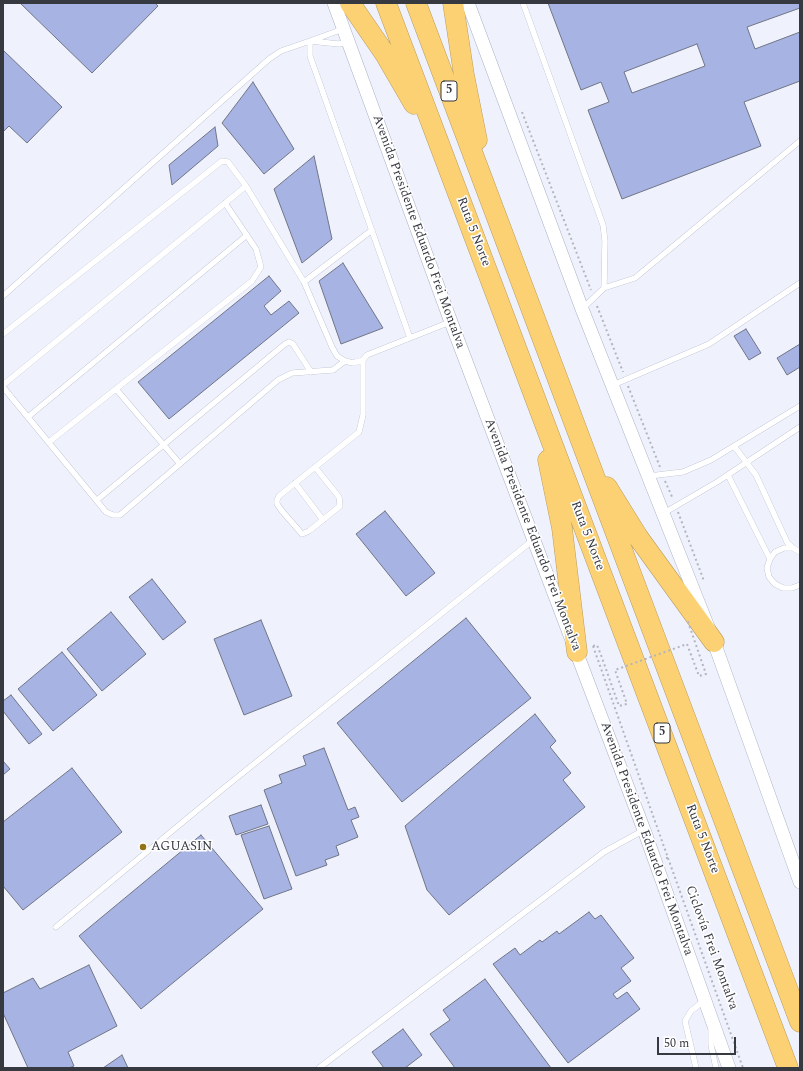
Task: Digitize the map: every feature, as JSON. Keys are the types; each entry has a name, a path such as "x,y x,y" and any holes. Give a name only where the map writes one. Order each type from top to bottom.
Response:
{"highway":[{"path":"350,3 385,54 418,111 440,144"},
{"name":"Ruta 5 Norte","path":"386,3 788,1068"},
{"name":"Ruta 5 Norte","path":"416,3 800,1022"},
{"path":"453,3 464,75 477,136 483,179"},
{"path":"535,397 585,649"},
{"path":"585,452 638,536 714,642"}],"street":[{"name":"Avenida Presidente Eduardo Frei Montalva","path":"334,3 533,540 585,649 644,830 662,860 705,999 729,1068"},
{"path":"468,3 582,309 714,642 800,882"}],"lane":[{"path":"523,3 603,225 605,241 604,288"},
{"path":"3,296 269,59 281,51 343,29"},
{"path":"310,41 339,44 348,42"},
{"path":"310,41 310,56 410,338"},
{"path":"582,309 604,288 635,278 800,141"},
{"path":"3,334 215,164 222,161 228,162 246,186 304,282 337,356 345,361 353,363 363,360 367,355 451,322"},
{"path":"246,186 3,386 106,512 113,515 120,514 278,380 292,373 333,370 345,361"},
{"path":"49,442 252,281 261,268 256,249 225,203"},
{"path":"304,282 372,230"},
{"path":"28,417 247,236"},
{"path":"612,386 708,344 800,284"},
{"path":"97,500 285,344 289,342 293,344 311,372"},
{"path":"315,467 341,501 340,506 302,534 282,511 277,504 277,500 279,496 358,432 363,414 363,360"},
{"path":"116,389 180,464"},
{"path":"649,476 683,472 711,460 800,406"},
{"path":"664,513 728,475 800,427"},
{"path":"734,446 756,475 787,542 800,552"},
{"path":"728,475 770,559"},
{"path":"295,483 323,520"},
{"path":"56,927 224,788 533,540"},
{"path":"793,548 784,548 776,552 770,559 767,568 769,577 775,584 783,588 792,588 800,585"},
{"path":"319,1068 604,852 644,830"},
{"path":"696,1068 685,1022 691,1011 705,999"},
{"path":"711,1016 711,1045 716,1068"}],"path":[{"path":"520,106 706,586"},
{"path":"601,655 619,706 627,704 615,670 687,644 699,676 706,674 686,619"},
{"name":"Ciclovía Frei Montalva","path":"585,649 662,860 743,1068"}],"building":[{"path":"20,3 155,3 158,6 92,73"},
{"path":"548,3 800,3 800,8 747,27 755,49 800,32 800,81 744,102 761,146 622,199 588,110 609,102 601,82 581,90","holes":["697,44 705,66 632,93 624,72"]},
{"path":"3,50 62,107 27,143 9,126 3,132"},
{"path":"253,82 294,149 264,174 222,123"},
{"path":"215,127 218,146 172,185 169,165"},
{"path":"314,156 332,239 302,263 274,189"},
{"path":"343,263 383,328 341,344 319,281"},
{"path":"269,276 281,291 264,306 271,315 289,301 299,313 169,419 138,382"},
{"path":"746,329 761,353 749,360 734,336"},
{"path":"800,344 800,367 787,375 777,358"},
{"path":"385,511 435,573 406,596 356,534"},
{"path":"152,579 186,622 163,640 129,597"},
{"path":"111,612 146,654 102,691 67,649"},
{"path":"466,618 531,698 402,802 337,723"},
{"path":"261,620 292,696 244,715 214,639"},
{"path":"62,652 97,695 53,731 18,689"},
{"path":"11,695 42,734 29,744 3,711 3,701"},
{"path":"535,714 556,741 550,747 571,773 563,780 585,807 449,915 427,890 405,826"},
{"path":"324,748 348,810 355,807 359,817 351,820 358,837 336,846 339,855 325,860 327,865 296,876 264,790 282,783 279,775 306,765 303,756"},
{"path":"3,761 10,769 3,775"},
{"path":"72,768 122,832 23,910 3,886 3,822"},
{"path":"261,805 268,824 236,835 229,816"},
{"path":"269,826 292,889 264,899 241,835"},
{"path":"201,835 263,909 141,1009 79,936"},
{"path":"589,912 595,919 601,915 634,958 621,968 631,981 613,994 617,999 627,992 640,1009 568,1063 493,964 515,948 520,955 540,940 542,942 557,931 559,934"},
{"path":"89,965 117,1026 68,1052 74,1066 69,1068 28,1068 3,1013 3,993 33,978 40,989"},
{"path":"485,979 551,1068 455,1068 430,1034 450,1020 443,1010"},
{"path":"403,1029 422,1055 405,1068 384,1068 372,1052"},
{"path":"122,1055 128,1068 103,1068"}],"place":[{"name":"AGUASIN","path":"143,847"}]}
